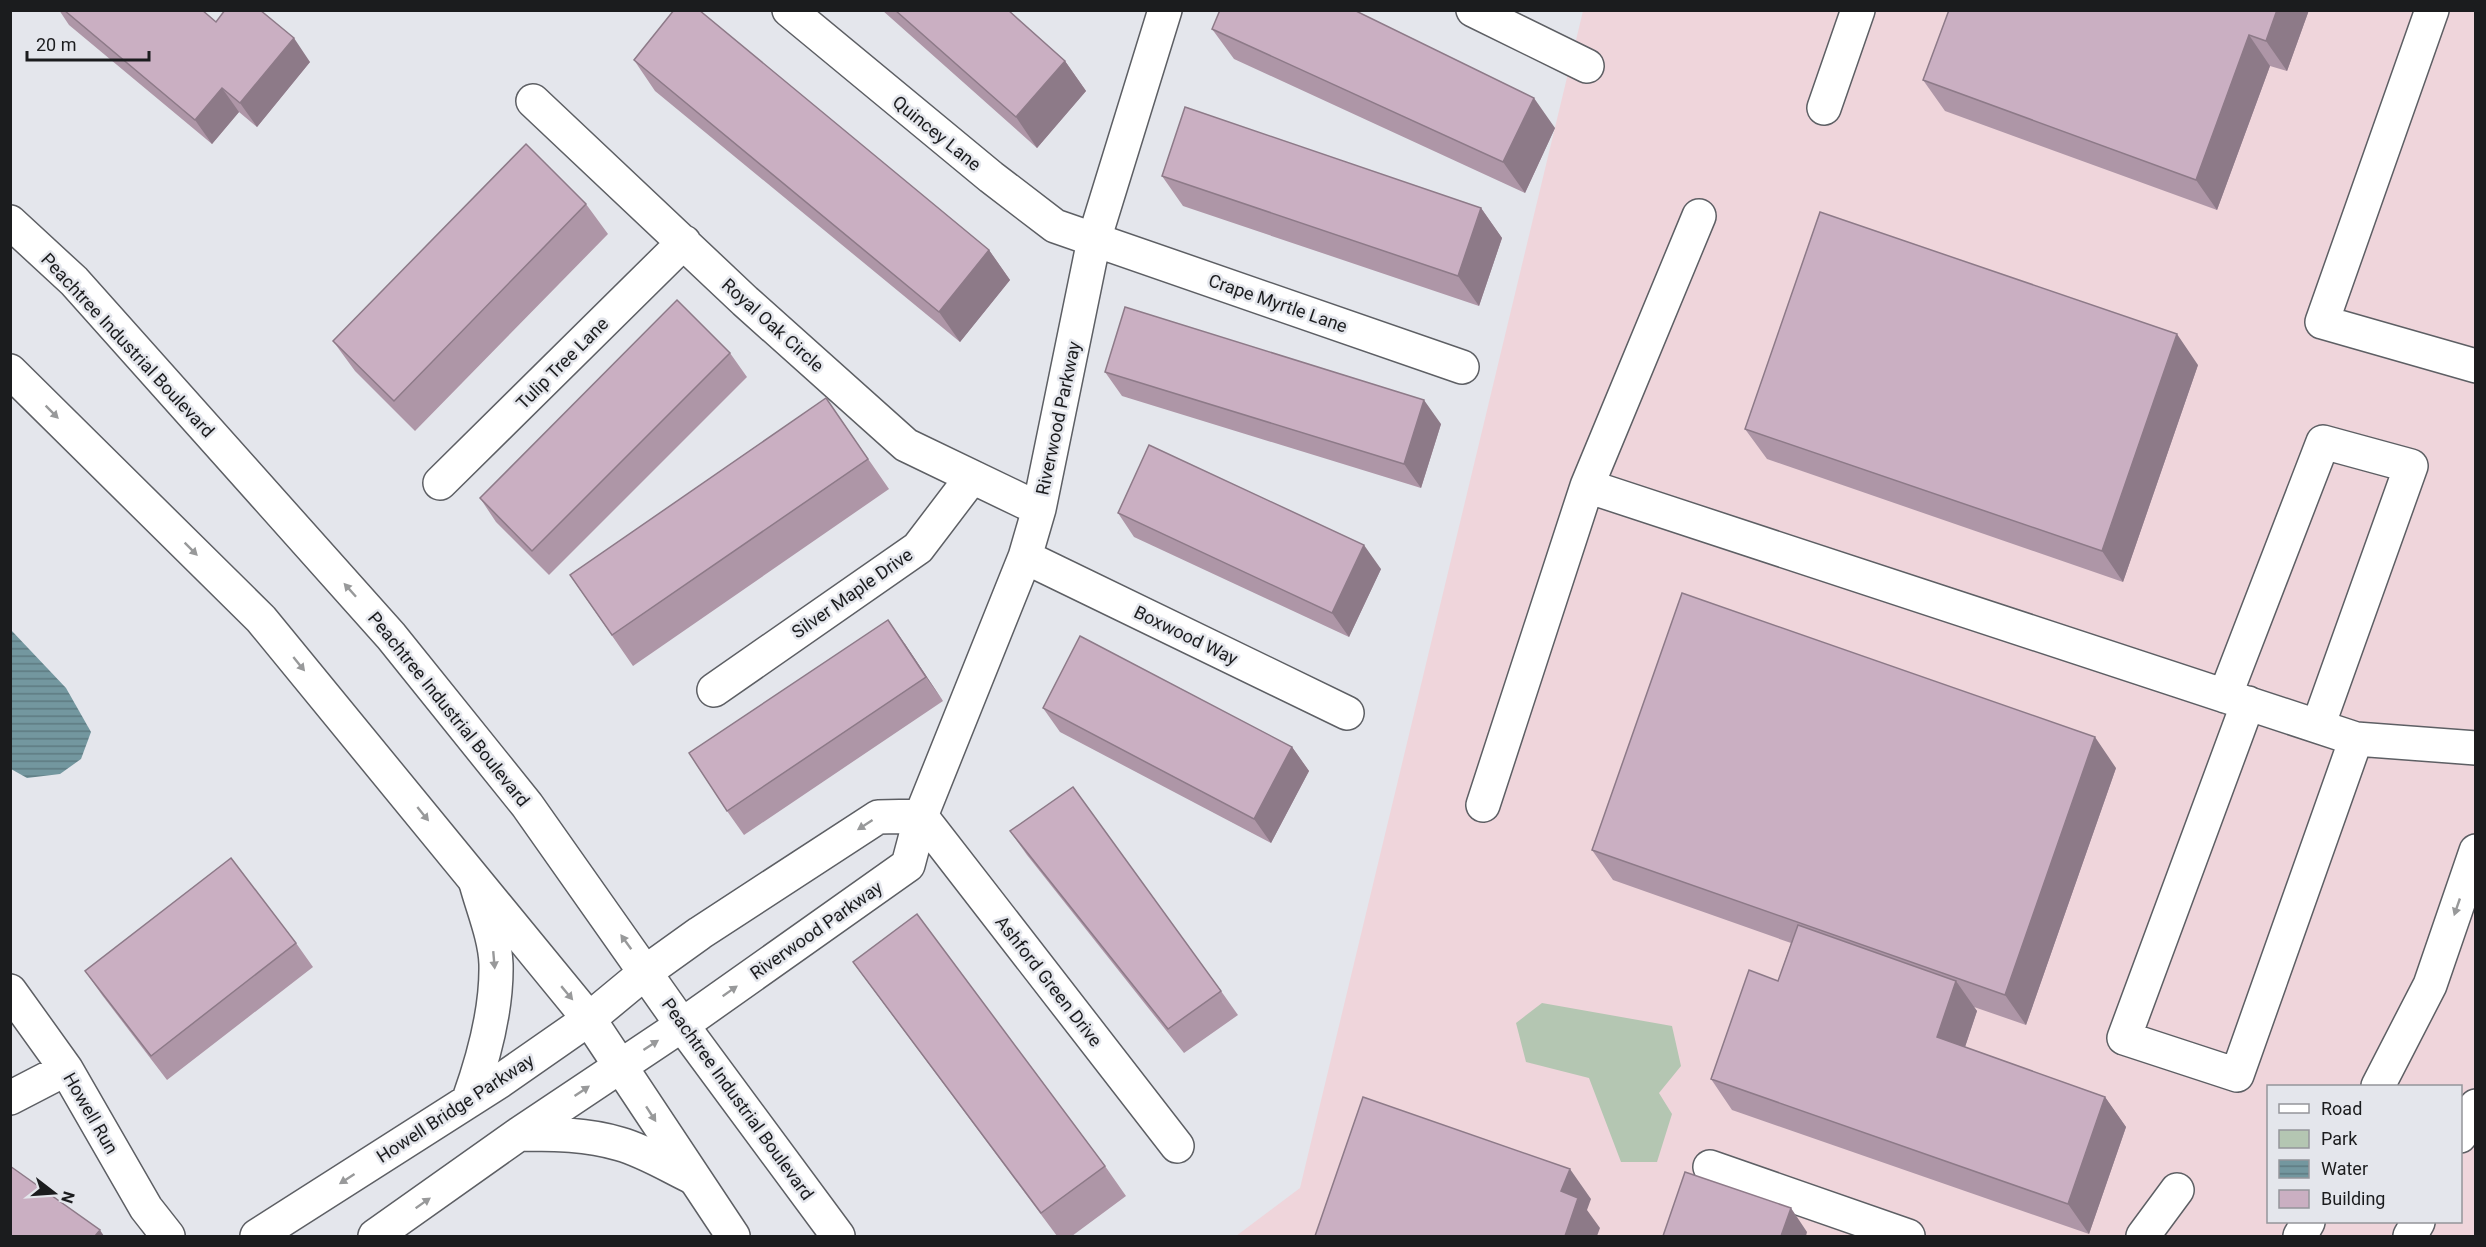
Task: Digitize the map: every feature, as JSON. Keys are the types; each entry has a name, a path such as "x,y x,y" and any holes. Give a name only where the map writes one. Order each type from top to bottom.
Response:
{"main road":[{"name":"Quincey Lane","path":"789,10 991,177 1055,226 1094,240"},
{"name":"Riverwood Parkway","path":"682,1025 908,865 921,816 1025,557 1039,509 1094,240 1165,10"},
{"path":"1473,10 1587,66"},
{"path":"1824,108 1858,10"},
{"path":"2432,10 2322,322 2475,366"},
{"name":"Royal Oak Circle","path":"533,101 745,302 906,445 1039,509"},
{"path":"1483,805 1587,486 1699,216"},
{"name":"Peachtree Industrial Boulevard","path":"10,222 74,281 392,636 527,805 647,971 682,1025 838,1236"},
{"name":"Crape Myrtle Lane","path":"1094,240 1462,367"},
{"name":"Tulip Tree Lane","path":"440,483 684,242"},
{"path":"10,371 261,619 589,1019 733,1236"},
{"path":"2318,726 2411,465 2323,441 2124,1038 2237,1075 2356,739"},
{"name":"Silver Maple Drive","path":"714,690 918,548 972,477"},
{"path":"1587,486 2356,739 2475,748"},
{"name":"Boxwood Way","path":"1025,557 1347,713"},
{"path":"647,971 700,933 878,817 921,816"},
{"name":"Ashford Green Drive","path":"921,816 1177,1146"},
{"path":"2379,1085 2430,985 2475,851"},
{"path":"470,1100 483,1055 492,1011 496,963 476,883"},
{"name":"Howell Bridge Parkway","path":"257,1236 470,1100 589,1019 647,971"},
{"name":"Howell Run","path":"10,991 66,1069 146,1208 168,1236"},
{"path":"375,1236 519,1134 682,1025"},
{"path":"10,1098 66,1069"},
{"path":"2462,1132 2475,1106"},
{"path":"519,1134 590,1137 622,1144 692,1177"},
{"path":"1710,1167 1870,1230 1908,1236"},
{"path":"2143,1236 2177,1190"}],"shaded area":[{"path":"1583,11 2475,11 2475,1236 1236,1236 1300,1188"}],"green space":[{"path":"1542,1003 1672,1026 1681,1066 1659,1093 1672,1114 1657,1162 1621,1162 1589,1078 1526,1062 1516,1023"}],"water":[{"path":"11,630 66,688 91,732 81,759 60,774 27,778 11,769"}],"building":[{"path":"64,10 202,10 216,22 225,10 260,10 294,38 240,103 222,88 195,120"},
{"path":"674,10 699,10 989,250 939,312 634,60"},
{"path":"895,10 1008,10 1065,61 1016,117"},
{"path":"1220,10 1354,10 1534,98 1503,162 1212,29"},
{"path":"1949,10 2277,10 2266,41 2249,35 2196,180 1923,80"},
{"path":"1185,107 1481,208 1458,276 1162,176"},
{"path":"526,144 586,204 394,401 333,341"},
{"path":"1820,212 2177,334 2102,551 1745,429"},
{"path":"677,300 730,353 532,551 480,498"},
{"path":"1125,307 1424,400 1404,464 1105,372"},
{"path":"826,398 868,459 612,635 570,575"},
{"path":"1149,445 1364,545 1332,613 1118,513"},
{"path":"1682,593 2095,737 2005,995 1592,850"},
{"path":"888,620 926,677 727,811 689,753"},
{"path":"1080,636 1292,747 1254,819 1043,708"},
{"path":"1073,787 1221,991 1168,1029 1010,831"},
{"path":"231,858 296,943 151,1056 85,971"},
{"path":"917,914 1105,1166 1041,1213 853,962"},
{"path":"1798,925 1956,981 1937,1037 2105,1097 2068,1204 1711,1079 1749,970 1778,981"},
{"path":"1363,1097 1570,1169 1561,1191 1578,1198 1565,1236 1315,1236"},
{"path":"10,1166 100,1230 95,1236 10,1236"},
{"path":"1685,1172 1791,1208 1781,1236 1663,1236"}]}
